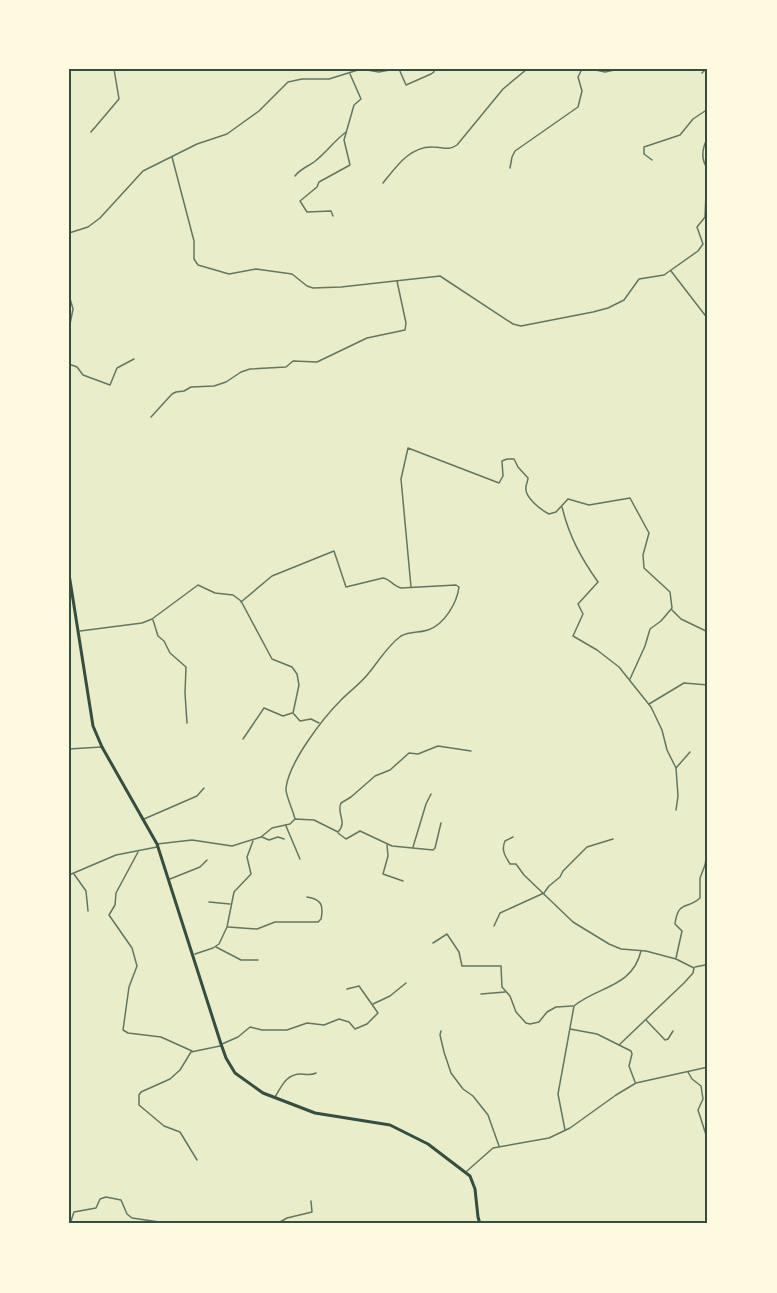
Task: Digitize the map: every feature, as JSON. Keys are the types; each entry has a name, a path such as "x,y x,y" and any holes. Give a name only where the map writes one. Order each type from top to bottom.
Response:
{"highway":[{"path":"69,574 89,713 102,747 158,845 221,1045 235,1073 255,1088 315,1113 395,1127 428,1144 466,1172 472,1180 480,1224"}],"street":[{"path":"91,132 118,100 114,69"},
{"path":"69,233 88,227 108,210 140,174 152,165 227,134 259,111 288,81 328,79 361,69 383,72 397,69 406,85 431,74 434,72 433,69"},
{"path":"382,183 409,154 428,147 447,149 457,145 503,89 527,69"},
{"path":"510,168 515,151 578,107 582,91 578,77 582,69"},
{"path":"591,69 605,72 619,69"},
{"path":"702,73 706,69"},
{"path":"333,216 331,211 307,212 300,201 317,187 319,182 350,165 345,143 347,124 354,106 361,99 350,73"},
{"path":"652,160 644,153 644,147 680,135 693,119 708,109"},
{"path":"295,176 314,163 333,142 347,132"},
{"path":"172,157 193,236 194,259 198,265 229,274 256,269 292,274 313,288 440,276 513,324 524,326 602,310 624,300 640,279 659,277 696,252 702,245 697,228 705,217 708,169 702,150 708,137"},
{"path":"670,270 708,319"},
{"path":"151,417 176,392 191,387 214,386 250,369 286,367 293,361 317,362 367,338 405,330 407,325 397,281"},
{"path":"69,295 74,309 69,329"},
{"path":"69,364 83,375 109,386 117,368 134,358"},
{"path":"411,587 401,479 408,448 499,483 502,479 502,461 514,459 527,476 526,491 539,508 549,514 562,507 568,499 589,505 632,499 634,509 649,532 643,555 644,568 670,592 671,610 662,621 650,629 630,679"},
{"path":"562,507 581,559 598,582 578,604 583,614 573,636 610,660 630,679 648,704 662,730 667,750 676,768 678,796 676,810"},
{"path":"241,602 272,576 334,551 346,587 382,578 387,579 396,587 454,585 459,589 444,619 430,630 407,633 398,639 385,651 368,674 320,723 289,777 286,792 295,819"},
{"path":"77,631 128,626 152,619 198,585 215,593 233,595 241,602 272,659 292,667 297,674 299,685 293,713"},
{"path":"671,610 681,619 708,632"},
{"path":"152,619 158,636 164,641 170,653 186,667 187,723"},
{"path":"648,704 684,683 708,685"},
{"path":"243,739 264,708 283,716 293,713"},
{"path":"293,713 300,721 311,719 320,723"},
{"path":"338,832 342,828 343,821 339,810 340,803 375,777 392,768 407,754 418,754 438,746 471,751"},
{"path":"69,749 102,747"},
{"path":"676,768 690,752"},
{"path":"144,819 198,796 204,788"},
{"path":"413,848 430,794"},
{"path":"69,875 113,856 158,845 192,840 232,846 261,837 272,828 285,825 295,819 312,819 338,832 346,839 362,831 398,848 434,850 441,823"},
{"path":"285,825 300,859"},
{"path":"261,837 269,840 284,838"},
{"path":"513,837 505,842 503,848 504,855 510,864 516,864 524,875 573,922 621,949 676,959 694,968 705,965 708,961"},
{"path":"494,927 500,913 544,893 560,877 563,870 586,848 613,839"},
{"path":"192,955 215,947 227,927 230,904 235,890 252,874 247,857 253,840"},
{"path":"387,844 388,856 383,874 403,881"},
{"path":"676,959 682,930 675,924 677,916 680,908 700,898 700,878 708,847"},
{"path":"139,851 116,893 115,905 109,915 132,948 137,966 129,987 123,1030 128,1033 161,1037 192,1051"},
{"path":"169,879 200,868 207,860"},
{"path":"74,874 86,891 88,911"},
{"path":"227,927 257,928 275,922 320,921 322,913 319,901 317,898 307,897"},
{"path":"208,902 230,904"},
{"path":"433,943 447,934 459,952 462,966 501,966 501,981 506,992 517,1013 530,1024 541,1021 554,1008 574,1006 623,980 640,951"},
{"path":"215,947 241,960 258,960"},
{"path":"619,1045 693,973 694,968"},
{"path":"372,1005 390,996 406,983"},
{"path":"197,1160 180,1132 165,1126 139,1105 141,1092 170,1079 180,1070 185,1058 192,1051 221,1045 250,1027 261,1030 287,1030 307,1023 324,1024 339,1019 349,1022 356,1029 377,1016 358,985 347,989"},
{"path":"481,994 506,992"},
{"path":"566,1130 558,1094 574,1006"},
{"path":"645,1020 664,1040 670,1037 673,1031"},
{"path":"570,1029 597,1034 632,1053 629,1066 636,1083"},
{"path":"441,1031 444,1055 451,1072 463,1089 473,1096 488,1115 499,1146"},
{"path":"466,1172 490,1149 549,1138 566,1130 636,1083 708,1067"},
{"path":"688,1072 692,1079 700,1085 703,1099 698,1110 708,1141"},
{"path":"275,1098 288,1077 316,1073"},
{"path":"703,1099 707,1098"},
{"path":"69,1224 74,1212 96,1208 100,1199 105,1197 121,1200 127,1214 132,1218 173,1224"},
{"path":"270,1224 312,1212 311,1201"},
{"path":"279,1222 286,1224"}]}
